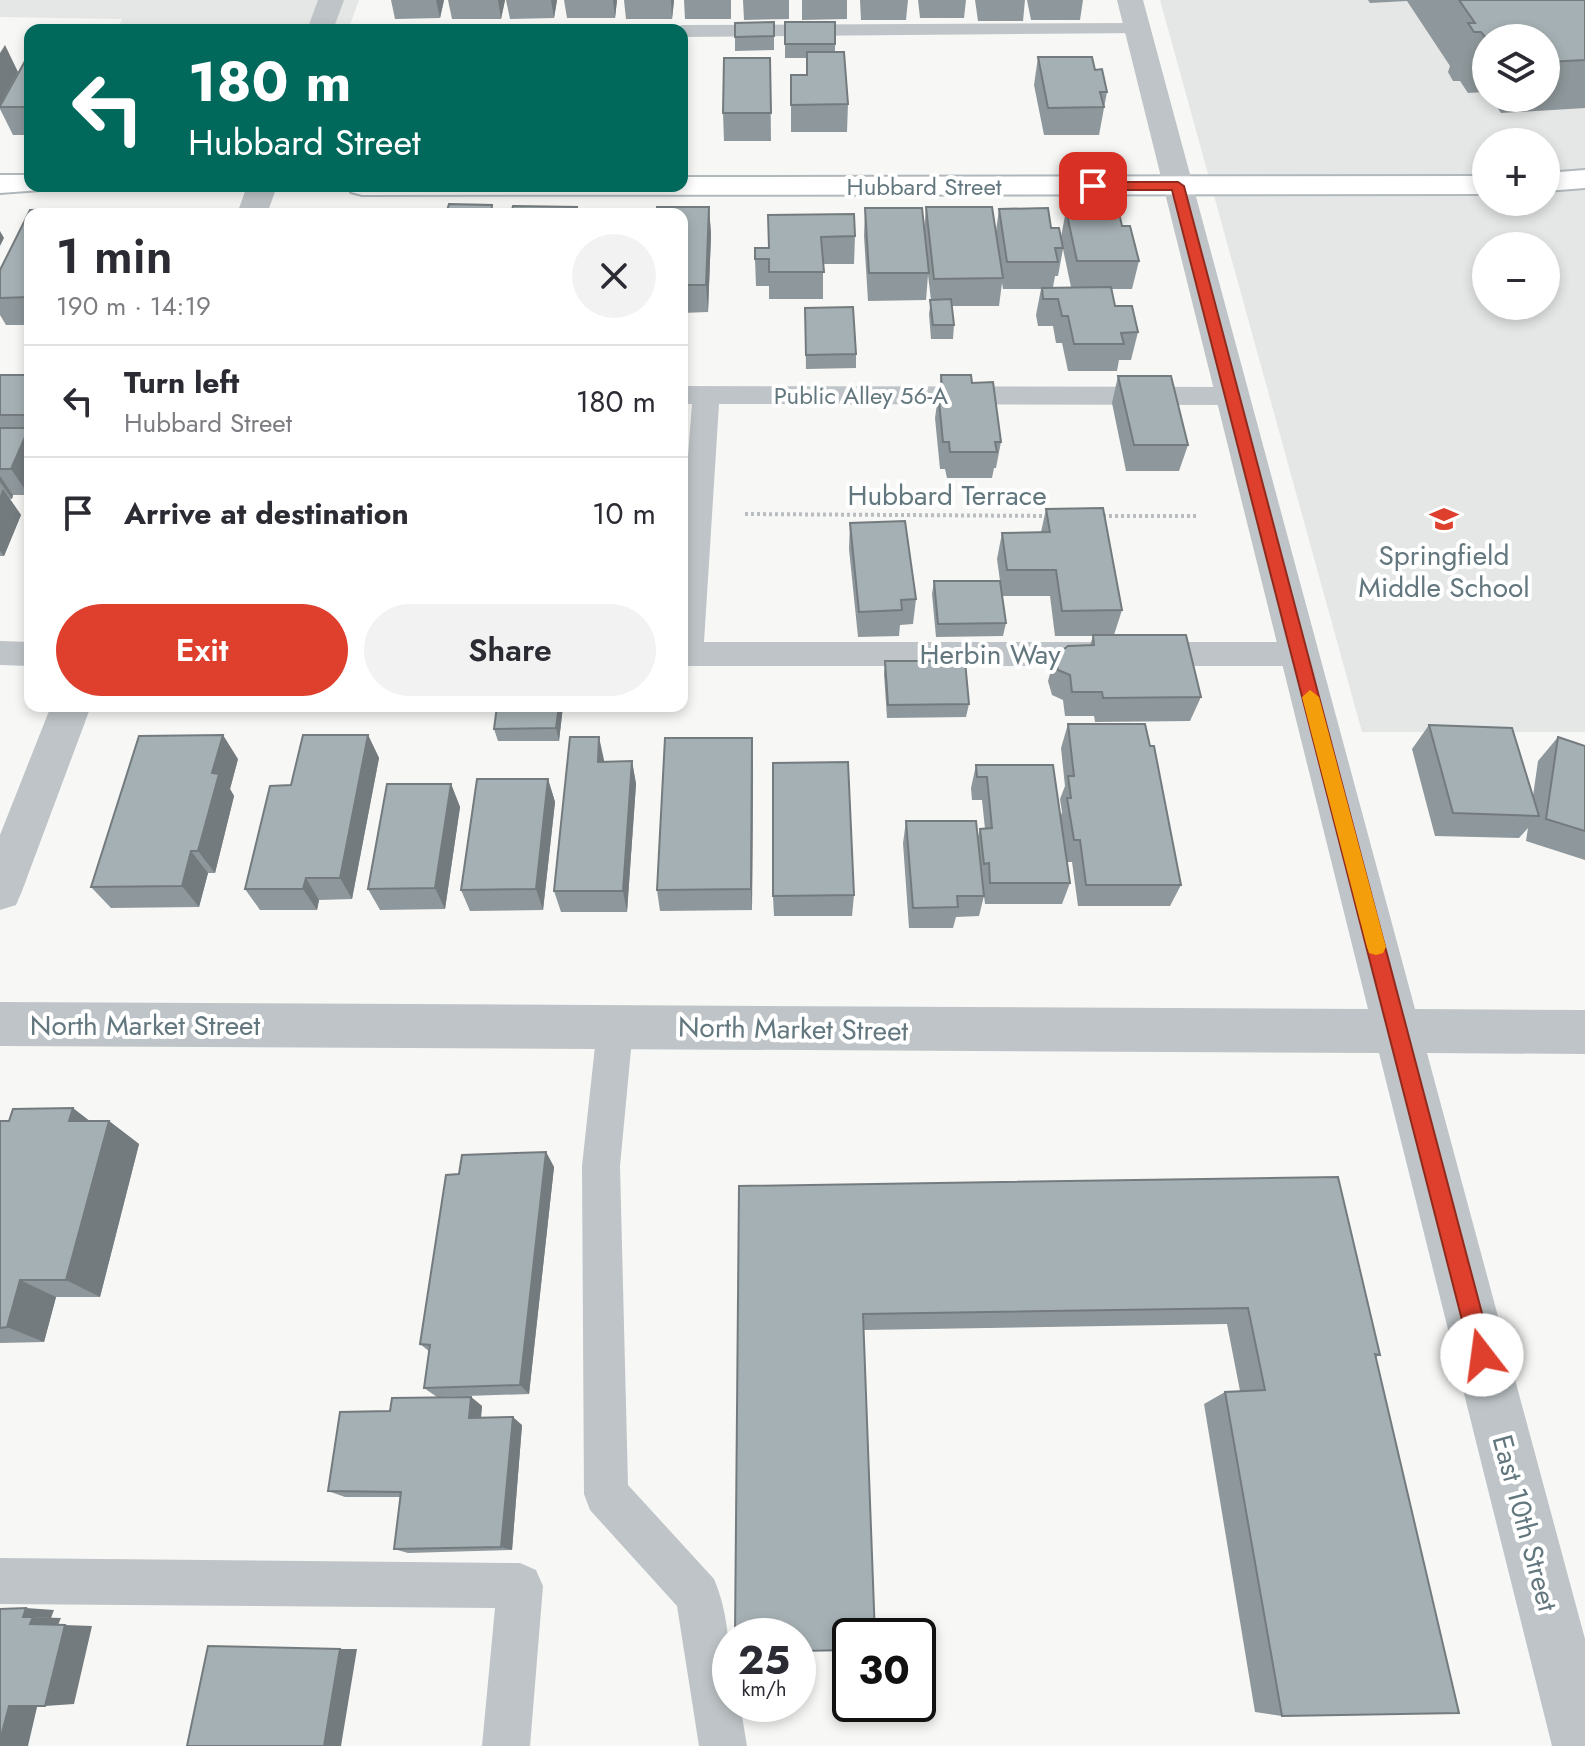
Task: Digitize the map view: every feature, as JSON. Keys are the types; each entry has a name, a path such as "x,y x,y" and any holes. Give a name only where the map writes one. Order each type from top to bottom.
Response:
{"main road":[{"path":"1560,181 1585,179"},
{"path":"0,184 24,184"},
{"name":"Hubbard Street","path":"688,186 1472,185"}],"street":[{"path":"322,24 331,0"},
{"name":"East 10th Street","path":"1134,14 1583,1746"},
{"path":"0,891 69,712"},
{"name":"North Market Street","path":"0,1024 1585,1032"}],"lane":[{"path":"688,31 1134,14"},
{"path":"688,622 698,514 694,395"},
{"name":"Public Alley 56-A","path":"694,395 1232,396"},
{"path":"0,653 24,654"},
{"name":"Herbin Way","path":"688,654 1299,654"},
{"path":"615,1028 601,1166 606,1494 698,1595 723,1746"},
{"path":"0,1581 520,1586 506,1746"}],"path":[{"name":"Hubbard Terrace","path":"698,514 1056,516"},
{"name":"Hubbard Terrace","path":"1087,516 1196,516"}],"shaded area":[{"path":"0,0 359,0 350,24 120,24 122,19 0,17"},
{"name":"Springfield Middle School","path":"1160,0 1585,0 1585,732 1362,732"}],"building":[{"path":"1459,0 1585,0 1585,60 1560,61 1560,24 1472,24 1472,29 1468,23 1475,23"},
{"path":"774,22 774,36 735,37 735,23"},
{"path":"785,22 835,22 835,44 785,44"},
{"path":"807,52 844,52 848,104 791,105 791,75 807,75"},
{"path":"1038,57 1092,57 1095,70 1102,69 1107,92 1100,92 1104,107 1048,108"},
{"path":"724,58 770,58 771,113 723,113"},
{"path":"24,63 24,107 0,106"},
{"path":"449,204 492,205 492,208 448,208"},
{"path":"513,206 577,207 577,208"},
{"path":"709,207 706,285 688,285 688,208 657,208"},
{"path":"926,207 992,207 1003,278 934,279"},
{"path":"865,208 922,208 929,273 869,273"},
{"path":"1048,208 1051,228 1059,228 1063,248 1055,248 1058,262 1007,262 999,209"},
{"path":"1118,209 1122,226 1130,226 1139,261 1077,261 1066,210"},
{"path":"854,214 855,236 821,237 824,272 769,272 769,259 755,259 755,248 769,248 768,215"},
{"path":"24,222 24,297 0,298 0,270"},
{"path":"1111,287 1115,306 1132,306 1138,332 1121,333 1124,344 1074,344 1068,316 1062,316 1058,299 1043,299 1042,288"},
{"path":"951,299 954,325 933,325 930,300"},
{"path":"853,307 856,354 806,355 805,308"},
{"path":"0,375 24,375 24,415 0,415"},
{"path":"941,375 971,375 972,383 993,382 1001,442 995,442 997,452 950,452 949,442 943,442 938,391 942,390"},
{"path":"1118,376 1171,376 1188,445 1134,445"},
{"path":"0,428 24,428 24,439 11,469 0,469"},
{"path":"1103,508 1122,610 1062,611 1056,570 1007,570 1002,533 1050,532 1046,509"},
{"path":"905,521 916,599 901,600 902,610 859,612 850,523"},
{"path":"934,581 1000,581 1006,623 938,624"},
{"path":"1093,635 1186,635 1201,697 1103,698 1102,692 1072,692 1070,675 1058,670 1055,656 1068,646 1094,645"},
{"path":"885,661 965,661 969,704 888,705"},
{"path":"496,712 558,712 556,728 494,729"},
{"path":"1068,724 1145,724 1150,746 1154,746 1181,885 1086,885 1080,840 1074,840 1067,798 1071,798 1068,776 1074,776"},
{"path":"1429,725 1512,728 1539,816 1453,813"},
{"path":"223,735 212,773 219,774 198,851 191,851 182,886 91,887 139,736"},
{"path":"303,735 368,735 340,878 306,878 303,889 245,889 270,786 291,785"},
{"path":"570,737 599,737 598,762 632,761 623,891 554,891"},
{"path":"1558,737 1585,746 1585,831 1546,819"},
{"path":"665,738 752,738 751,889 657,890"},
{"path":"848,762 854,895 773,896 773,763"},
{"path":"976,765 1053,765 1070,883 990,883 989,863 984,864 980,829 992,828 987,777 977,777"},
{"path":"477,779 548,779 536,889 461,890"},
{"path":"387,784 451,784 435,888 368,889"},
{"path":"906,821 976,821 984,896 957,896 958,907 913,908"},
{"path":"73,1108 69,1121 109,1121 66,1280 20,1280 7,1327 0,1328 0,1121 9,1121 13,1109"},
{"path":"546,1152 520,1385 424,1388 430,1345 420,1344 446,1175 459,1174 462,1155"},
{"path":"1338,1177 1380,1355 1375,1354 1459,1713 1282,1716 1225,1392 1265,1390 1248,1308 863,1314 874,1618 832,1618 832,1650 816,1651 816,1618 735,1618 739,1186"},
{"path":"471,1397 469,1418 513,1417 501,1547 394,1549 401,1492 328,1491 340,1412 390,1411 392,1398"},
{"path":"26,1608 23,1617 33,1617 30,1624 65,1625 45,1706 9,1706 0,1740 0,1609"},
{"path":"208,1646 340,1649 324,1746 187,1746"}],"slow traffic":[{"path":"1310,697 1376,947"}],"place":[{"name":"Springfield Middle School","path":"1444,519"}],"route":[{"path":"1093,186 1178,186 1482,1355"}]}
